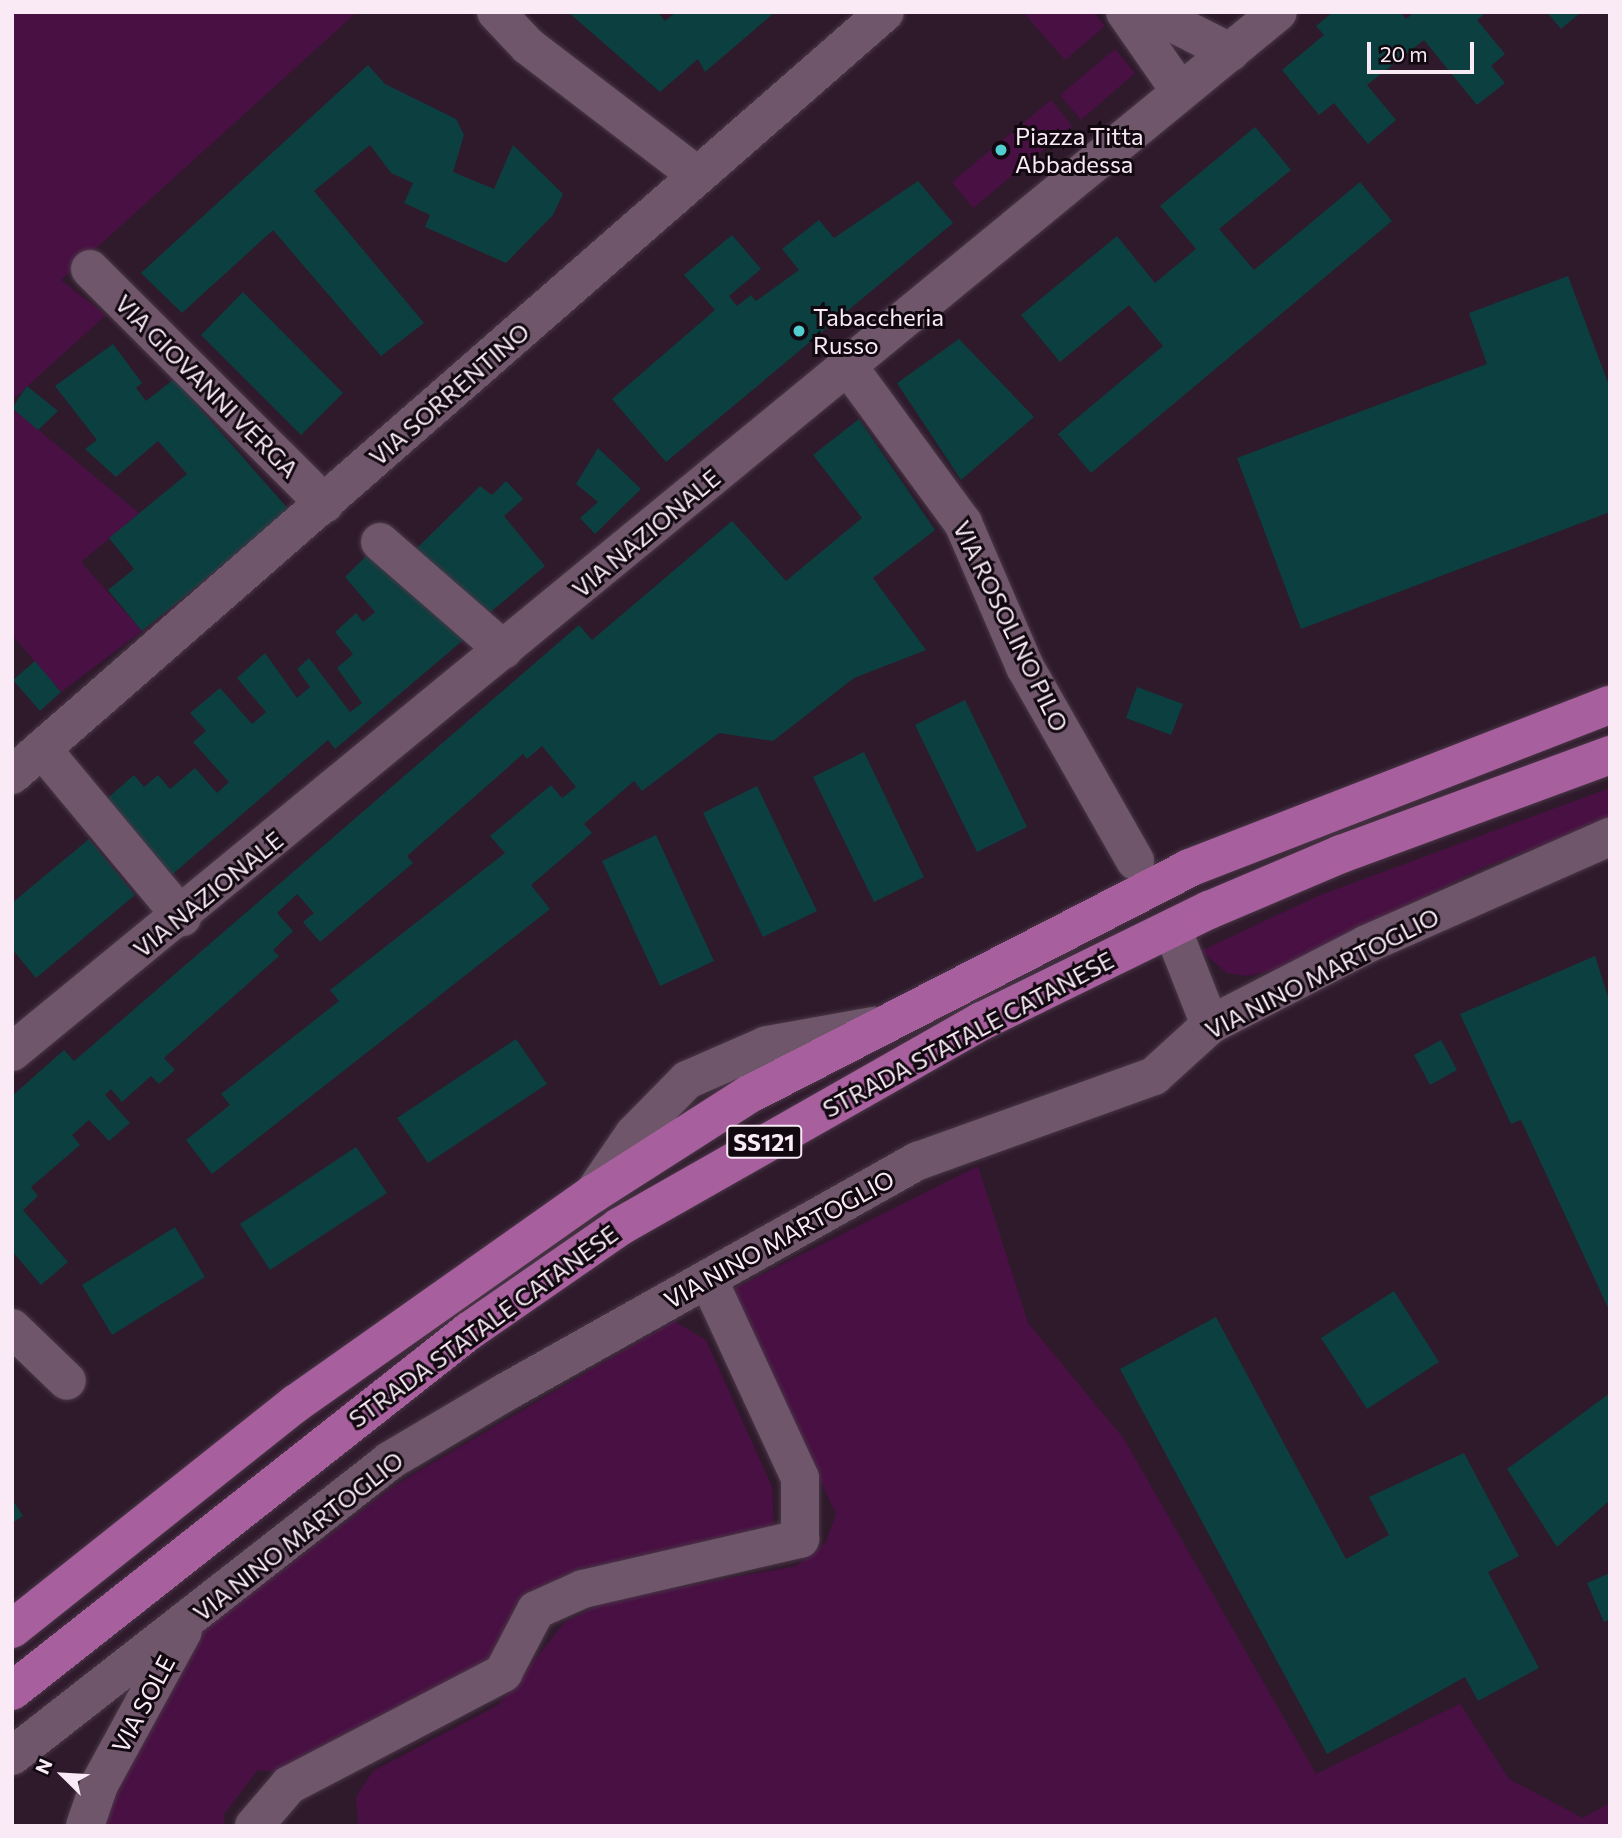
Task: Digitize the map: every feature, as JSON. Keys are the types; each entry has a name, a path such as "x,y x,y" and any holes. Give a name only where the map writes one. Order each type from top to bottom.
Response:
{"main road":[{"name":"STRADA STATALE CATANESE","path":"12,1629 295,1404 593,1194 748,1095 874,1026 1189,868 1610,705"},
{"name":"STRADA STATALE CATANESE","path":"12,1691 458,1339 631,1220 982,1021 1209,910 1341,854 1610,755"}],"street":[{"path":"496,12 528,46 697,175"},
{"name":"VIA SORRENTINO","path":"12,775 885,12"},
{"path":"1125,12 1180,91"},
{"path":"1151,12 1230,52"},
{"name":"VIA NAZIONALE","path":"12,1052 182,917 1278,12"},
{"name":"VIA GIOVANNI VERGA","path":"90,269 325,504"},
{"name":"VIA ROSOLINO PILO","path":"848,366 963,523 1025,667 1135,861"},
{"path":"380,542 504,650"},
{"path":"42,749 182,917"},
{"name":"VIA NINO MARTOGLIO","path":"12,1756 187,1622 389,1461 918,1161 1154,1076 1210,1025 1367,944 1610,837"},
{"path":"1179,946 1210,1025"},
{"path":"254,1826 289,1785 503,1674 536,1610 583,1589 800,1539 800,1478 708,1279"},
{"path":"12,1328 67,1381"},
{"name":"VIA SOLE","path":"85,1826 99,1785 187,1622"}],"shaded area":[{"path":"12,12 357,12 61,280 106,315 12,400"},
{"path":"1023,12 1093,12 1105,26 1065,60"},
{"path":"1115,49 1135,73 1081,120 1060,95"},
{"path":"1051,100 1072,126 973,208 952,182"},
{"path":"12,408 139,513 81,562 142,631 61,692 12,635"},
{"path":"1610,788 1610,820 1482,868 1281,968 1248,976 1227,973 1201,951 1318,896"},
{"path":"978,1166 1028,1323 1124,1439 1316,1774 1460,1704 1509,1779 1583,1818 1610,1803 1610,1826 358,1826 356,1797 373,1771 498,1705 565,1622 609,1600 796,1566 826,1542 836,1514 731,1290"},
{"path":"674,1321 706,1340 772,1487 774,1527 586,1573 484,1665 282,1773 258,1770 224,1814 225,1826 100,1826 194,1637 397,1484"}],"building":[{"path":"568,12 658,12 665,21 676,12 775,12 705,72 698,59 660,92"},
{"path":"1333,12 1401,12 1406,19 1414,12 1487,12 1477,20 1505,54 1491,66 1505,83 1477,105 1424,40 1367,85 1396,120 1368,144 1334,103 1319,115 1282,70 1324,35 1316,26"},
{"path":"1547,12 1581,12 1561,29"},
{"path":"368,65 385,84 456,119 464,135 453,172 494,189 513,145 563,194 553,215 506,263 425,227 430,215 404,203 413,183 391,173 370,145 314,191 424,323 381,356 273,230 182,313 141,273"},
{"path":"1255,127 1291,170 1219,229 1254,270 1360,182 1392,221 1091,473 1058,434 1163,346 1129,305 1060,362 1021,315 1117,236 1155,283 1196,249 1160,206"},
{"path":"918,181 953,223 666,462 612,399 715,310 684,275 732,235 761,269 729,296 737,306 751,295 756,301 799,270 782,249 819,220 834,238"},
{"path":"1568,276 1610,388 1610,512 1301,629 1237,458 1487,364 1469,313"},
{"path":"243,292 343,393 301,435 201,335"},
{"path":"959,339 1034,417 961,480 897,383"},
{"path":"113,344 142,383 136,388 146,401 174,379 290,511 142,631 108,590 134,569 109,538 187,474 158,441 116,477 85,449 97,440 55,386"},
{"path":"27,386 58,411 38,430 12,408"},
{"path":"859,419 935,530 873,578 926,650 854,678 773,741 719,733 642,791 634,781 584,824 592,833 531,885 550,909 212,1174 186,1140 230,1105 221,1094 339,1001 330,990 505,853 490,836 551,785 562,798 576,787 542,746 527,759 523,754 407,856 413,863 320,942 303,922 314,913 297,894 277,913 293,931 273,950 279,956 164,1058 175,1070 159,1084 151,1076 122,1102 111,1089 105,1095 130,1123 109,1141 89,1120 72,1135 80,1145 31,1187 38,1196 23,1210 68,1262 41,1285 12,1251 12,1096 64,1050 74,1061 579,625 592,640 732,521 786,581 862,518 813,455"},
{"path":"598,448 641,489 595,534 580,518 598,502 576,484"},
{"path":"506,481 523,499 504,516 545,566 486,616 412,553 480,486 492,495"},
{"path":"370,552 468,636 335,749 328,740 167,879 102,803 134,775 144,787 158,775 170,789 195,768 217,793 229,782 193,742 206,731 190,713 220,688 252,724 266,712 237,678 265,653 297,698 310,687 297,669 309,658 350,712 362,703 337,668 353,654 335,632 356,613 363,622 375,612 345,577"},
{"path":"35,661 61,692 40,711 13,680"},
{"path":"1137,687 1183,704 1171,735 1126,718"},
{"path":"965,700 1027,827 977,852 915,725"},
{"path":"864,752 924,877 874,902 813,777"},
{"path":"757,786 817,911 763,937 703,813"},
{"path":"656,835 714,961 660,986 602,861"},
{"path":"89,839 135,895 36,978 12,949 12,903"},
{"path":"1595,956 1610,1003 1610,1312 1521,1120 1511,1124 1460,1014"},
{"path":"516,1039 547,1084 428,1163 397,1118"},
{"path":"1441,1040 1457,1070 1430,1085 1414,1055"},
{"path":"356,1147 387,1193 270,1270 240,1224"},
{"path":"175,1227 205,1277 112,1335 82,1285"},
{"path":"1394,1291 1439,1362 1367,1409 1321,1338"},
{"path":"1216,1317 1346,1559 1389,1535 1369,1497 1464,1453 1519,1556 1488,1572 1539,1668 1478,1701 1465,1677 1327,1754 1120,1369"},
{"path":"1610,1393 1610,1500 1557,1547 1507,1469"},
{"path":"12,1499 23,1516 12,1523"},
{"path":"1610,1573 1610,1619 1604,1622 1587,1583"}],"place":[{"name":"Piazza Titta Abbadessa","path":"1001,150"},
{"name":"Tabaccheria Russo","path":"799,331"}]}
